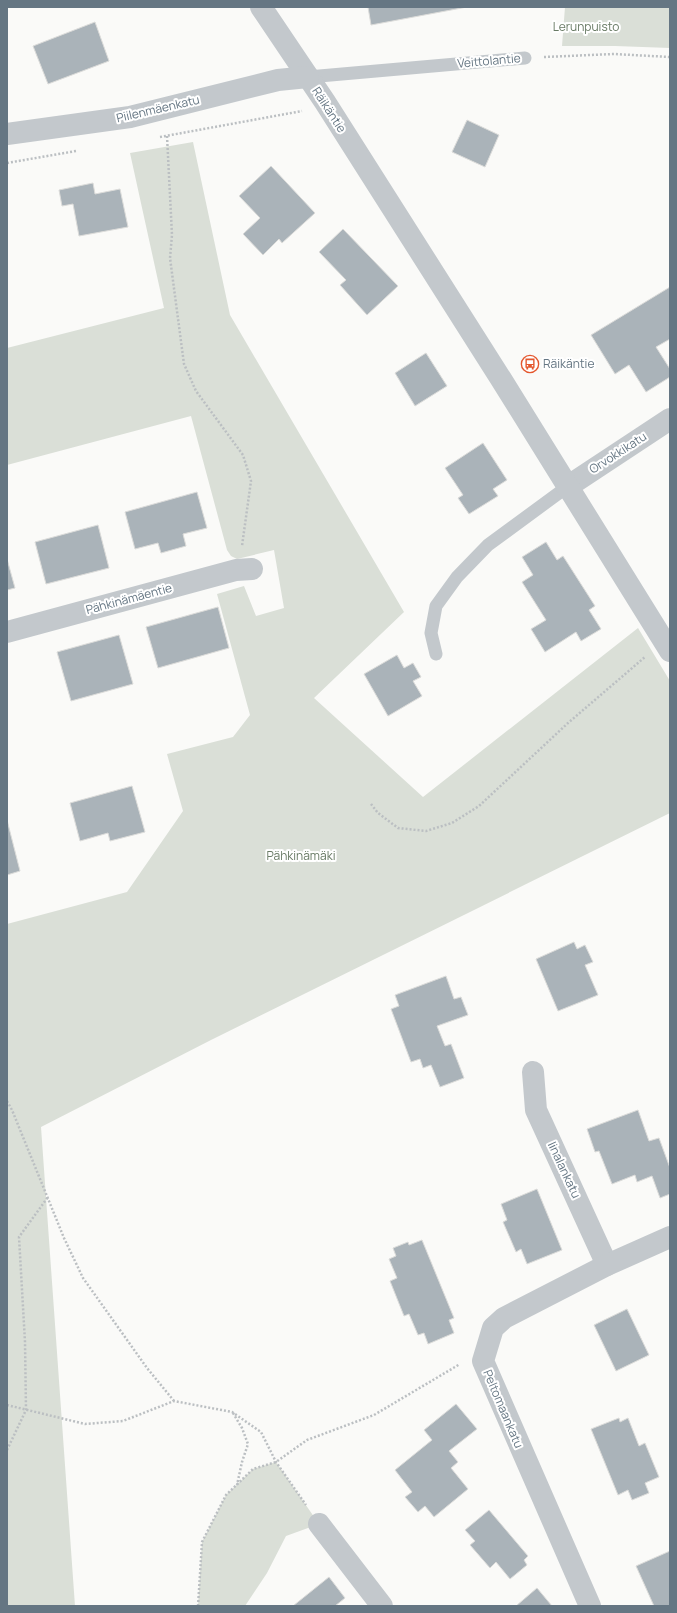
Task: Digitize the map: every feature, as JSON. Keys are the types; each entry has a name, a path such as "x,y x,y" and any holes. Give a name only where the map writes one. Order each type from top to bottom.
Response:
{"street":[{"name":"Räikäntie","path":"261,7 325,102 501,379 667,646"},
{"name":"Piilenmäenkatu","path":"7,134 130,117 278,80 308,76"},
{"name":"Orvokkikatu","path":"567,487 670,419"},
{"name":"Pähkinämäentie","path":"7,632 244,569"},
{"name":"Iinalankatu","path":"533,1072 536,1110 607,1265"},
{"name":"Peltomaankatu","path":"590,1606 482,1361 493,1328 504,1318 607,1265 670,1237"},
{"path":"319,1524 382,1606"}],"lane":[{"name":"Veittolantie","path":"308,76 525,58"},
{"path":"436,654 431,633 436,606 457,577 488,545 567,487"}],"path":[{"name":"Veittolantie","path":"525,58 614,54 670,57"},
{"path":"159,137 309,110 325,102"},
{"path":"167,136 172,235 170,258 184,364 196,391 244,455 251,481 244,541 244,569"},
{"path":"7,163 83,150"},
{"path":"371,804 378,813 398,828 426,831 452,823 479,806 568,723 667,646"},
{"path":"7,1101 48,1196 64,1238 83,1278 147,1368 174,1401"},
{"path":"7,1450 26,1410 25,1342 19,1237 48,1196"},
{"path":"198,1606 202,1542 226,1495 254,1469 276,1462 307,1440 374,1415 466,1360 482,1361"},
{"path":"7,1404 85,1424 123,1421 174,1401 232,1412 261,1432 276,1462 319,1524"},
{"path":"232,1412 242,1428 248,1444 237,1485"}],"green space":[{"name":"Lerunpuisto","path":"565,7 670,7 670,48 562,46"},
{"name":"Pähkinämäki","path":"193,142 230,315 404,612 314,698 423,797 638,628 670,681 670,813 211,1040 41,1127 75,1606 7,1606 7,924 127,892 183,811 167,754 233,737 250,715 217,594 244,586 256,616 284,608 274,550 237,559 231,556 227,550 191,416 7,465 7,348 164,308 130,153"},
{"path":"276,1462 319,1524 286,1536 267,1573 245,1606 198,1606 202,1542 226,1495 253,1469"}],"building":[{"path":"368,7 467,7 371,25"},
{"path":"95,22 109,61 48,84 33,46"},
{"path":"467,120 499,135 485,167 452,152"},
{"path":"271,166 315,213 282,243 279,239 263,255 243,234 260,218 239,196"},
{"path":"93,183 95,194 120,189 128,227 79,236 73,204 62,206 59,190"},
{"path":"343,229 398,286 367,315 340,285 346,280 319,252"},
{"path":"670,287 670,339 656,347 670,369 670,377 646,392 629,365 615,374 591,335"},
{"path":"426,353 447,386 415,406 395,373"},
{"path":"483,443 507,480 493,489 498,496 469,514 458,498 463,495 445,468"},
{"path":"197,492 207,528 183,534 186,546 161,553 158,543 135,549 125,512"},
{"path":"98,525 109,568 46,584 35,542"},
{"path":"546,542 557,560 563,556 595,606 589,610 601,629 581,641 576,632 545,652 531,629 546,620 522,582 533,575 522,557"},
{"path":"7,559 15,588 7,590"},
{"path":"218,607 229,648 158,668 146,627"},
{"path":"119,635 133,684 71,701 57,652"},
{"path":"397,655 404,668 413,663 421,677 413,681 422,696 388,716 364,674"},
{"path":"132,786 145,832 110,841 108,833 80,841 70,803"},
{"path":"7,820 20,871 7,875"},
{"path":"574,942 577,949 585,945 593,962 585,965 598,995 558,1011 536,959"},
{"path":"446,976 454,999 461,997 468,1015 437,1026 445,1046 451,1044 464,1078 440,1087 431,1065 423,1068 420,1059 411,1062 391,1009 399,1006 395,995"},
{"path":"638,1110 649,1141 659,1138 670,1168 670,1194 660,1198 652,1176 637,1182 635,1175 612,1184 599,1151 595,1152 587,1129"},
{"path":"537,1189 562,1250 527,1264 521,1249 516,1252 503,1222 507,1220 501,1204"},
{"path":"422,1240 454,1318 449,1320 454,1333 428,1344 424,1333 418,1335 409,1314 404,1316 390,1281 397,1278 389,1259 396,1256 393,1248 408,1242 409,1245"},
{"path":"627,1309 649,1355 616,1371 594,1325"},
{"path":"456,1404 477,1429 449,1451 458,1462 451,1468 468,1489 434,1517 425,1506 418,1512 405,1497 412,1492 395,1470 432,1440 424,1430"},
{"path":"619,1418 620,1422 628,1418 639,1446 645,1443 659,1477 645,1483 649,1493 632,1500 628,1490 618,1495 591,1429"},
{"path":"489,1510 528,1556 524,1560 527,1565 510,1579 496,1562 490,1568 470,1545 475,1541 465,1530"},
{"path":"670,1551 670,1606 654,1606 636,1566"},
{"path":"329,1577 345,1598 335,1606 293,1606"},
{"path":"537,1588 552,1606 516,1606"}],"place":[{"name":"Räikäntie","path":"530,364"}]}
